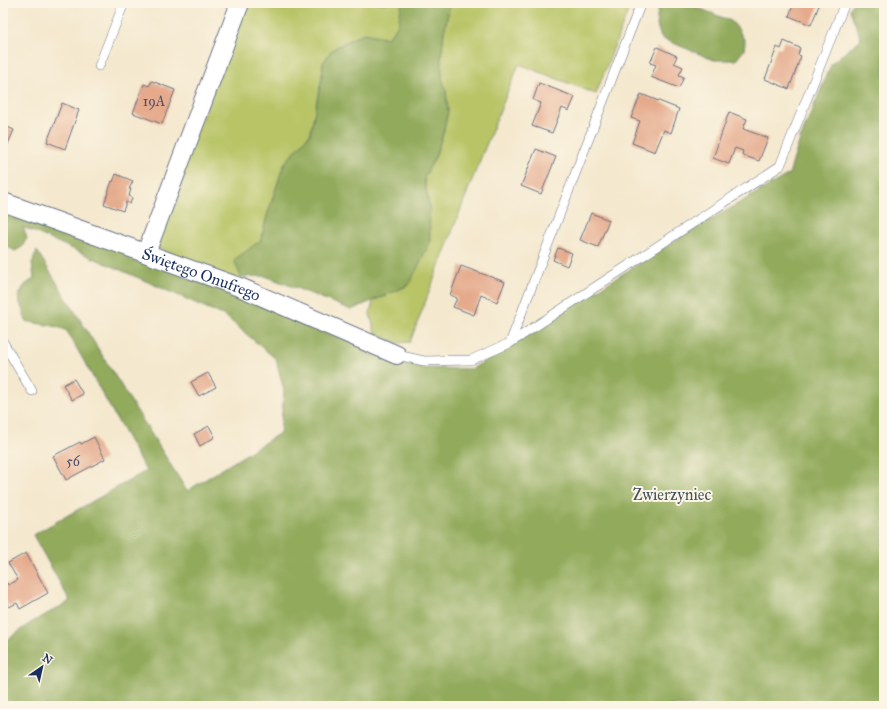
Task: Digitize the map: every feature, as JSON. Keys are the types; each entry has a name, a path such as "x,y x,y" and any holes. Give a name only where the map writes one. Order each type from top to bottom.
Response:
{"street":[{"path":"146,253 240,3"},
{"name":"Świętego Onufrego","path":"3,202 242,288 397,355"}],"lane":[{"path":"99,66 124,3"},
{"path":"510,343 640,3"},
{"path":"397,355 424,361 471,360 510,343 780,166 845,3"},
{"path":"3,342 32,391"}],"green space":[{"path":"247,3 402,3 398,25 388,38 364,33 338,46 331,52 323,63 322,77 310,134 284,164 267,216 261,240 235,260 241,277 241,283 152,245"},
{"path":"402,3 452,3 449,9 444,32 441,57 442,78 446,91 448,111 443,134 435,157 424,178 429,205 430,242 409,285 351,310 265,276 241,277 234,260 261,240 267,216 284,164 310,134 322,77 323,63 331,51 364,33 388,38 398,25"},
{"path":"452,3 631,3 596,94 519,64 470,185 410,342 398,343 375,333 370,314 373,301 409,285 429,205 424,178 435,157 443,134 448,111 446,91 442,78 441,57 444,32 449,9"},
{"path":"660,3 686,3 731,21 745,41 744,50 736,60 714,60 661,38 657,25 657,16"},
{"name":"Zwierzyniec","path":"853,3 884,3 884,706 3,706 3,643 29,624 70,601 33,535 146,471 67,331 58,327 26,321 18,297 24,286 34,278 32,263 37,251 187,491 280,433 284,391 276,359 225,316 23,227 27,238 22,247 15,251 3,244 3,206 222,287 422,368 472,369 681,237 789,174 800,139 832,63 861,39 850,10"}],"building":[{"path":"794,3 820,3 811,25 789,16"},
{"path":"784,41 800,48 798,55 801,56 789,89 765,79 777,47 781,49"},
{"path":"657,47 677,56 674,63 683,67 679,75 684,77 679,88 651,77 656,65 650,63"},
{"path":"152,81 175,90 162,124 133,113 144,84 149,86"},
{"path":"539,83 575,97 569,111 562,108 552,133 532,126 541,103 533,100"},
{"path":"641,94 679,109 671,133 664,130 655,152 632,143 640,121 631,118"},
{"path":"62,103 79,110 65,149 47,142"},
{"path":"729,112 747,119 743,129 768,138 759,161 742,155 743,151 735,148 729,164 713,158"},
{"path":"3,125 14,130 5,151 3,150"},
{"path":"536,149 556,157 541,194 521,186"},
{"path":"116,174 133,181 129,189 131,189 129,196 132,198 130,204 126,202 123,211 104,204"},
{"path":"591,213 609,220 598,247 580,240"},
{"path":"558,248 572,253 567,266 553,260"},
{"path":"461,266 505,282 497,302 481,295 474,315 453,307 457,298 450,295"},
{"path":"208,373 216,387 199,396 191,382"},
{"path":"74,379 83,394 72,400 63,385"},
{"path":"209,426 215,437 200,446 194,434"},
{"path":"94,437 105,459 66,480 53,456 80,442 81,444"},
{"path":"26,553 48,593 20,609 17,603 9,607 3,597 3,586 7,583 8,585 18,580 8,563"}]}
